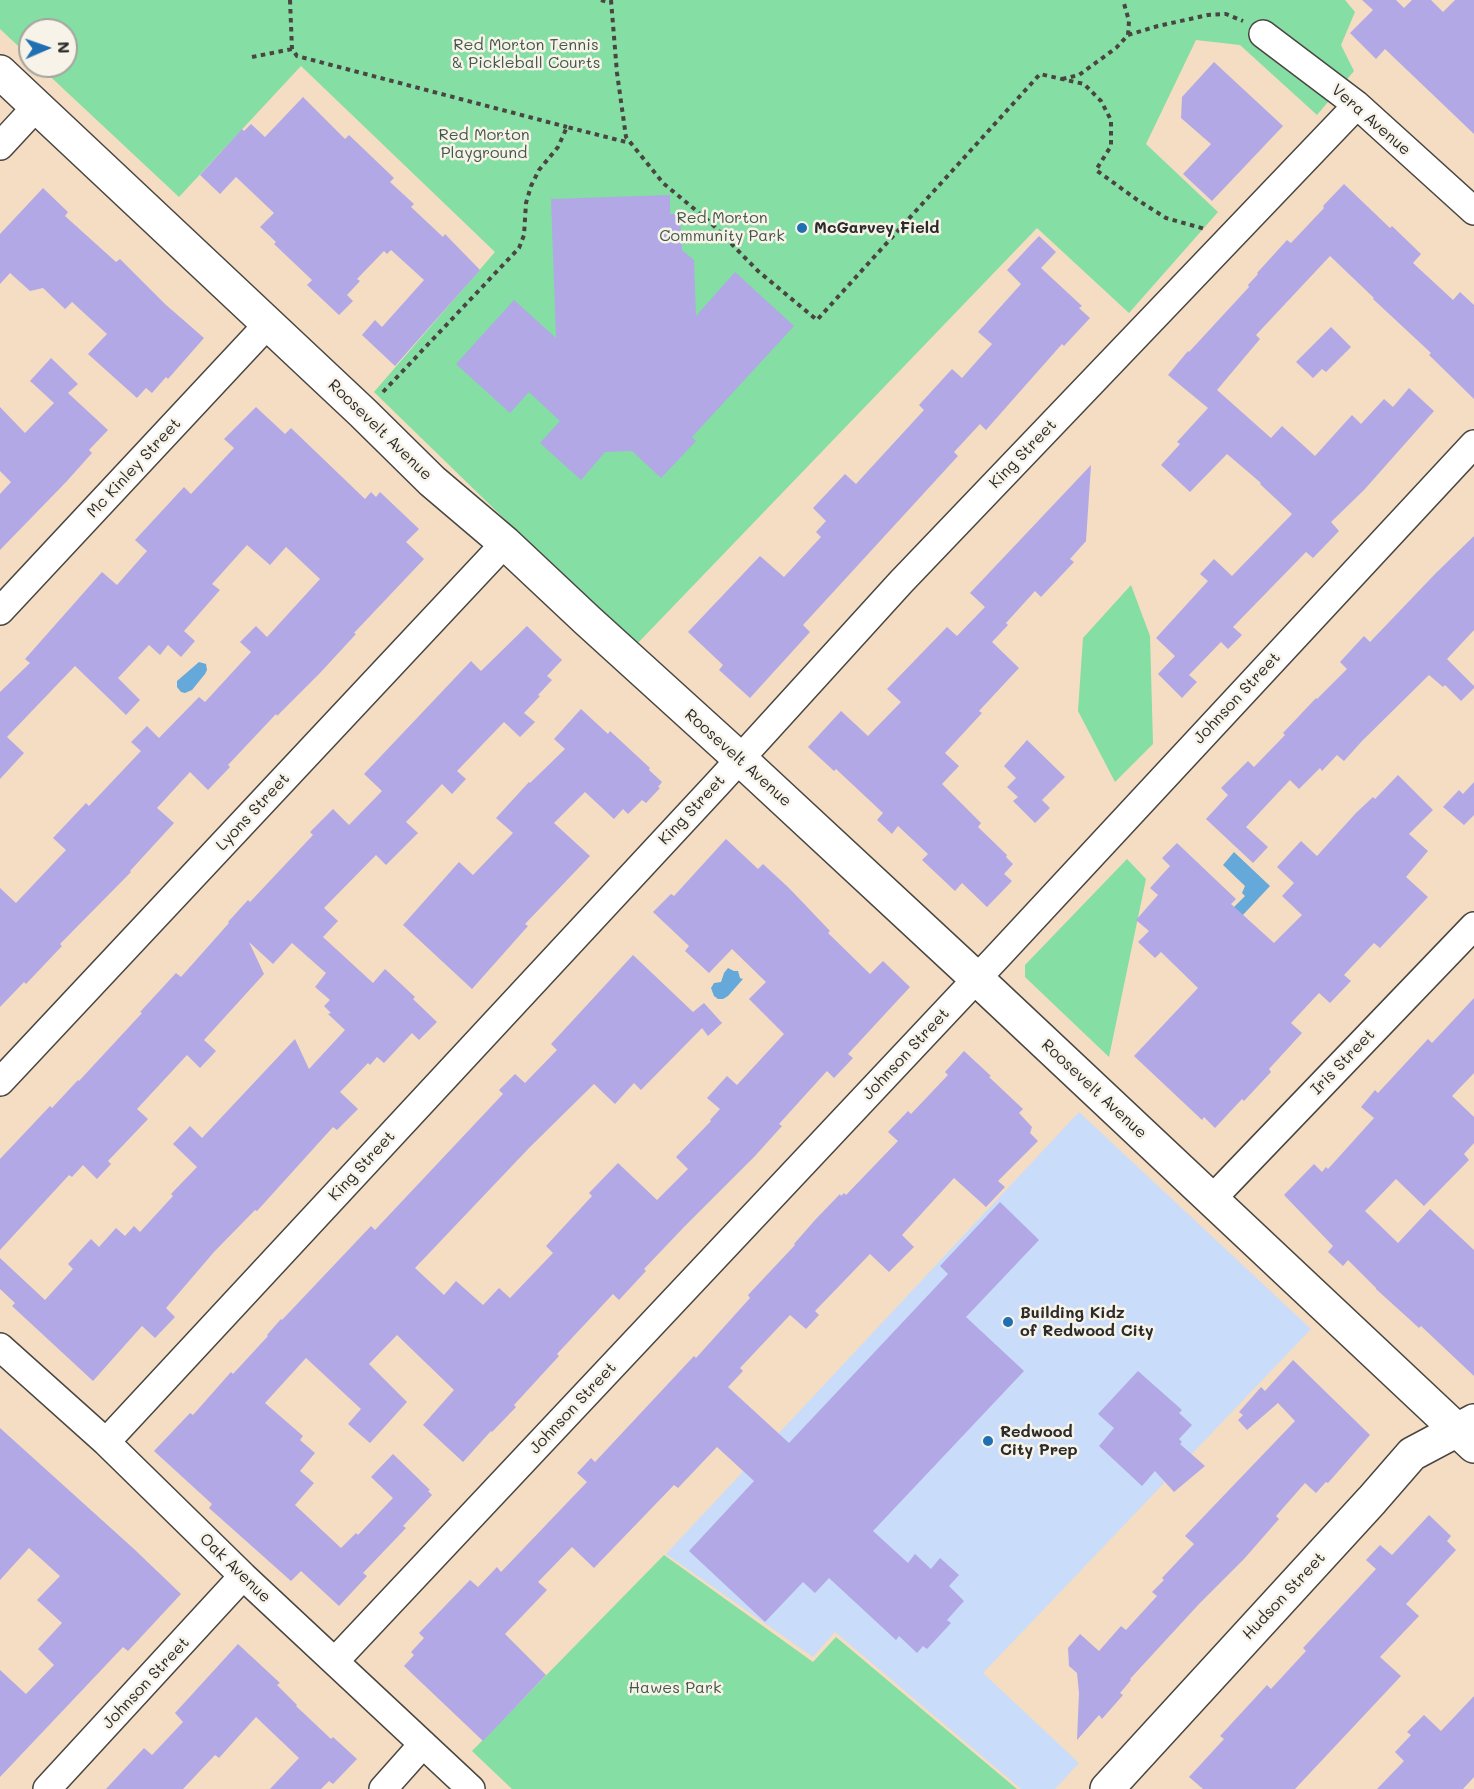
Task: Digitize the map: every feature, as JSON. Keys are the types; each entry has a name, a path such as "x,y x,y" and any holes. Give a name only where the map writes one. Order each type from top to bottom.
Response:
{"street":[{"name":"Vera Avenue","path":"1263,34 1357,105 1474,211"},
{"name":"Roosevelt Avenue","path":"0,72 363,413 432,481 505,543 1212,1199 1469,1432"},
{"name":"King Street","path":"106,1442 711,791 901,582 1357,105"},
{"path":"0,146 37,106"},
{"name":"Mc Kinley Street","path":"0,611 268,324"},
{"name":"Johnson Street","path":"335,1661 945,1013 1474,444"},
{"name":"Lyons Street","path":"0,1082 505,543"},
{"name":"Iris Street","path":"1212,1199 1474,926"},
{"name":"Oak Avenue","path":"4,1359 106,1442 243,1576 471,1789"},
{"name":"Hudson Street","path":"1107,1789 1412,1454 1469,1432"},
{"name":"Johnson Street","path":"47,1789 243,1576"},
{"path":"383,1789 423,1744"}],"path":[{"path":"290,0 292,49 297,56 630,143"},
{"path":"601,0 611,2 617,73 626,137 630,143 663,183 710,222 758,272 817,320 1040,74 1084,84 1101,101 1111,120 1111,146 1096,170 1166,218 1232,236"},
{"path":"1124,0 1129,21 1128,35"},
{"path":"1060,79 1080,75 1116,48 1128,35 1187,19 1226,14 1263,34"},
{"path":"252,57 292,49"},
{"path":"383,392 519,248 524,235 526,203 531,186 539,170 558,147 567,127"}],"shaded area":[{"name":"Redwood City Prep","path":"1079,1112 1311,1329 983,1673 1079,1763 1055,1789 1021,1789 835,1632 813,1657 666,1554"}],"green space":[{"name":"Red Morton Community Park","path":"0,0 1345,0 1355,12 1341,45 1354,71 1317,115 1240,45 1196,40 1146,144 1218,212 1129,313 1037,228 635,646 374,392 495,252 301,66 179,197 52,78 78,78 78,18 18,18 18,46 0,29"},
{"path":"1131,585 1150,636 1153,744 1115,782 1078,711 1083,638"},
{"path":"1127,859 1146,879 1109,1057 1025,977 1025,965"},
{"name":"Hawes Park","path":"664,1555 813,1662 836,1637 1017,1789 512,1789 472,1751"}],"water":[{"path":"199,662 206,664 205,674 192,690 181,692 177,687 177,681"},
{"path":"1234,852 1270,886 1241,917 1232,909 1245,896 1242,893 1245,886 1223,865"},
{"path":"728,968 738,971 740,978 743,979 728,996 718,999 711,988 714,983 721,982"}],"building":[{"path":"1362,0 1396,0 1404,8 1412,0 1431,0 1443,12 1455,0 1474,0 1474,134 1385,49 1376,59 1350,33 1373,10"},
{"path":"1214,62 1283,126 1212,201 1183,174 1211,144 1181,118 1182,97"},
{"path":"303,97 345,139 349,135 394,178 390,182 414,204 411,207 443,237 445,234 480,270 395,366 362,335 375,320 382,327 424,280 391,250 387,254 384,251 357,279 360,281 347,295 353,301 339,315 307,285 312,280 274,244 276,242 260,227 274,213 236,177 220,194 200,175 242,129 244,131 251,124 265,137"},
{"path":"1344,184 1421,254 1413,263 1453,300 1460,292 1474,305 1474,399 1429,355 1431,353 1330,256 1256,335 1260,339 1217,390 1271,438 1282,426 1315,456 1352,415 1361,424 1384,399 1393,407 1409,388 1434,411 1364,490 1331,522 1339,531 1313,558 1306,552 1233,627 1242,635 1228,649 1221,642 1189,675 1197,682 1182,698 1158,674 1175,656 1156,638 1208,581 1200,574 1214,559 1232,576 1292,514 1227,454 1190,492 1161,465 1180,444 1177,442 1208,408 1168,375 1249,287 1248,285 1257,273 1287,240 1291,243"},
{"path":"43,188 68,212 65,216 116,262 120,259 165,304 204,338 168,379 166,377 152,393 146,388 137,398 88,354 107,334 72,302 65,309 43,288 30,291 10,273 0,284 0,234"},
{"path":"670,195 670,214 680,214 682,250 694,260 696,316 735,272 794,326 692,437 696,441 661,478 632,451 605,452 581,480 540,443 560,421 529,392 510,413 456,364 514,300 556,338 551,199"},
{"path":"1039,236 1056,252 1041,268 1082,306 1079,308 1090,318 1064,346 1062,344 986,430 980,424 954,452 958,456 803,625 810,632 750,698 719,670 723,665 688,632 760,556 784,577 821,537 816,532 826,521 813,508 845,474 856,484 924,410 919,405 952,369 962,378 992,344 978,332 1021,284 1007,270"},
{"path":"1331,327 1351,347 1326,372 1322,369 1313,378 1296,362"},
{"path":"51,358 78,384 68,393 108,430 89,450 92,453 67,481 0,550 0,494 11,482 0,471 0,407 25,433 54,403 30,381"},
{"path":"256,407 285,434 291,428 365,499 371,492 376,497 380,492 419,529 406,542 424,559 354,633 356,634 320,673 277,716 276,714 228,765 230,767 208,790 190,772 157,808 174,823 131,872 60,944 62,946 26,984 24,982 0,1007 0,888 16,903 66,850 53,838 86,803 89,806 141,751 131,742 147,726 159,738 199,697 205,702 251,652 240,642 256,626 267,637 320,579 286,547 270,565 247,545 212,584 220,590 184,631 195,641 181,657 168,645 160,655 149,645 118,678 140,700 126,715 75,666 7,737 24,753 0,779 0,692 30,663 25,659 102,572 117,585 147,551 135,540 184,487 191,494 234,448 224,439"},
{"path":"1091,465 1086,541 1070,559 1074,562 1041,597 1035,591 992,642 1019,668 979,711 982,713 945,753 959,766 942,784 981,823 978,827 1007,855 1006,857 1013,864 1004,874 1012,881 987,907 962,883 955,891 922,860 928,854 898,826 892,834 877,820 883,813 836,769 834,771 808,747 841,711 868,736 901,702 887,689 947,627 957,636 985,607 970,593"},
{"path":"1474,536 1474,630 1447,659 1474,688 1461,701 1445,685 1443,687 1429,675 1344,761 1337,755 1322,771 1320,768 1299,789 1290,780 1246,827 1268,847 1253,863 1206,819 1228,795 1221,788 1248,761 1254,767 1316,698 1347,669 1340,662 1364,636 1370,642"},
{"path":"527,626 562,660 547,676 552,680 524,713 535,722 520,737 504,722 457,771 466,779 452,794 442,784 406,822 418,833 386,865 376,855 324,908 338,921 323,937 373,983 385,969 415,997 413,999 437,1022 419,1040 412,1033 384,1063 377,1057 370,1065 368,1063 340,1092 358,1109 337,1130 333,1127 257,1211 255,1210 214,1252 166,1308 175,1317 155,1338 142,1326 93,1381 12,1306 15,1303 0,1289 0,1258 45,1300 73,1269 68,1264 91,1239 99,1247 116,1228 125,1236 134,1226 140,1232 197,1167 173,1144 190,1126 202,1138 295,1039 309,1069 345,1030 328,1014 331,1013 324,1006 330,1000 315,987 326,973 292,943 273,964 249,942 264,974 204,1040 216,1051 200,1068 187,1055 137,1109 148,1119 108,1161 111,1164 97,1179 83,1165 72,1177 69,1175 0,1250 0,1159 50,1106 52,1108 79,1081 176,973 181,977 248,900 250,902 313,835 310,832 333,809 349,825 382,791 364,774 471,661 481,671"},
{"path":"581,709 608,734 610,731 650,768 649,770 662,782 658,787 660,788 646,803 642,800 628,814 623,809 614,819 585,792 554,823 590,856 525,924 528,926 472,989 403,925 459,862 473,875 513,833 496,818 529,782 565,749 554,739"},
{"path":"1027,740 1065,777 1042,800 1050,808 1035,823 1013,801 1018,797 1007,787 1016,778 1004,766"},
{"path":"1398,775 1433,810 1409,834 1428,851 1406,877 1428,897 1380,948 1374,943 1344,975 1351,981 1330,1003 1319,993 1291,1023 1302,1033 1269,1069 1271,1072 1215,1128 1204,1117 1202,1120 1134,1056 1198,988 1161,952 1155,958 1138,942 1149,931 1136,920 1158,895 1150,888 1170,866 1162,858 1177,843 1236,899 1231,904 1274,943 1302,915 1282,896 1294,883 1277,867 1301,841 1317,856 1356,813 1373,797 1375,799"},
{"path":"1474,782 1474,815 1464,825 1443,807 1459,790 1463,794"},
{"path":"726,839 758,869 763,864 789,888 830,931 828,933 870,974 883,961 910,987 848,1054 853,1058 834,1078 827,1071 779,1124 782,1126 755,1156 644,1269 646,1271 619,1300 613,1294 557,1354 559,1356 514,1405 516,1407 463,1462 423,1425 454,1390 397,1335 369,1364 407,1402 370,1443 348,1424 361,1409 306,1358 265,1403 303,1436 300,1440 315,1453 300,1471 314,1483 295,1505 341,1548 356,1533 358,1535 393,1498 371,1477 393,1454 430,1490 428,1491 432,1495 403,1526 406,1528 363,1573 367,1576 339,1606 301,1571 291,1581 209,1508 212,1504 154,1451 190,1413 193,1415 231,1372 233,1374 281,1319 371,1226 375,1230 503,1094 499,1090 515,1074 525,1083 557,1050 551,1044 633,955 693,1012 704,1003 722,1023 708,1036 702,1028 641,1090 634,1083 615,1104 594,1084 529,1148 415,1268 444,1295 456,1281 483,1305 499,1288 510,1298 553,1253 546,1246 592,1196 589,1193 618,1163 657,1200 688,1169 676,1157 720,1109 707,1098 727,1076 737,1085 784,1034 749,999 766,982 732,949 709,973 685,951 689,946 653,912 671,894 674,896"},
{"path":"1474,998 1474,1073 1452,1096 1474,1117 1474,1143 1464,1154 1469,1160 1424,1206 1396,1179 1365,1211 1398,1243 1430,1209 1474,1250 1474,1376 1421,1326 1419,1328 1376,1289 1348,1260 1343,1266 1328,1252 1333,1246 1284,1195 1314,1164 1322,1172 1326,1167 1328,1169 1374,1118 1361,1107 1375,1090 1378,1093 1428,1039 1432,1043"},
{"path":"964,1051 1023,1109 1019,1113 1032,1127 1030,1133 1038,1141 998,1181 1005,1187 986,1207 954,1178 902,1235 914,1247 889,1272 870,1254 815,1311 819,1315 806,1329 790,1315 740,1368 743,1371 728,1387 789,1443 948,1274 940,1266 1000,1202 1039,1240 966,1317 1024,1371 873,1531 908,1563 915,1554 931,1569 940,1558 959,1575 949,1586 964,1601 947,1620 951,1623 927,1649 923,1646 917,1653 899,1636 896,1640 829,1578 815,1593 803,1582 765,1622 689,1551 754,1481 717,1447 678,1488 674,1485 594,1568 572,1547 538,1582 547,1590 505,1634 546,1675 483,1741 404,1666 414,1655 411,1652 424,1638 419,1633 470,1580 478,1587 497,1567 501,1572 587,1482 577,1473 591,1458 595,1462 694,1356 696,1358 815,1220 840,1194 841,1196 844,1193 846,1195 898,1141 888,1132 908,1111 911,1114 948,1075 945,1072"},
{"path":"1293,1360 1370,1435 1328,1483 1326,1482 1316,1493 1305,1483 1276,1516 1279,1519 1244,1559 1130,1679 1120,1693 1123,1695 1102,1719 1099,1715 1077,1740 1079,1693 1077,1673 1069,1666 1068,1648 1080,1634 1099,1651 1121,1626 1126,1630 1157,1596 1152,1592 1164,1580 1162,1578 1194,1544 1185,1536 1295,1421 1278,1403 1247,1430 1238,1420 1243,1415 1239,1412 1261,1387 1265,1391"},
{"path":"1138,1371 1182,1410 1179,1413 1192,1425 1179,1439 1182,1442 1180,1444 1205,1466 1174,1492 1155,1471 1142,1486 1099,1446 1114,1428 1098,1414"},
{"path":"0,1428 181,1594 128,1651 123,1647 0,1777 0,1670 26,1694 54,1665 38,1649 62,1623 37,1600 60,1576 29,1548 0,1580"},
{"path":"1429,1515 1451,1536 1447,1541 1456,1550 1406,1604 1419,1616 1380,1657 1401,1676 1295,1789 1203,1789 1189,1777 1224,1739 1220,1736 1267,1685 1271,1689 1306,1651 1303,1648 1376,1569 1366,1560 1380,1545 1392,1555"},
{"path":"238,1644 280,1683 277,1685 296,1706 331,1739 333,1737 357,1759 333,1784 329,1781 321,1789 270,1789 299,1758 256,1717 219,1758 215,1755 183,1789 106,1789 144,1748 152,1755 183,1722 175,1713"},
{"path":"1474,1696 1474,1777 1463,1789 1377,1789 1404,1761 1395,1752 1411,1735 1407,1732 1424,1715 1441,1731"}],"place":[{"name":"McGarvey Field","path":"802,228"},
{"name":"Building Kidz of Redwood City","path":"1008,1322"},
{"name":"Redwood City Prep","path":"988,1441"}],"park label":[{"name":"Red Morton Tennis & Pickleball Courts","path":"526,54"},
{"name":"Red Morton Playground","path":"484,144"}]}
